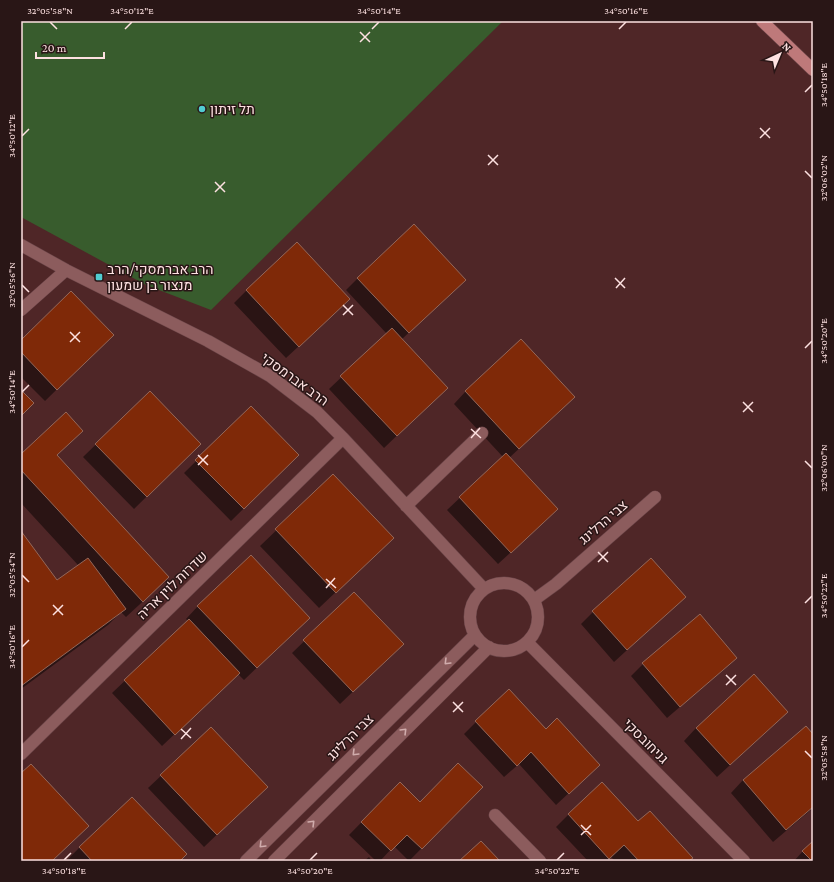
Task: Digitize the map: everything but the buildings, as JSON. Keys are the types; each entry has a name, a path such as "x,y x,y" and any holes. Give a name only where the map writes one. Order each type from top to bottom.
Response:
{"main road":[{"path":"762,21 813,70"}],"street":[{"name":"הרב אברמסקי","path":"21,245 66,270 208,341 270,376 316,412 343,438 484,589"},
{"path":"21,310 66,270"},
{"path":"406,506 482,433"},
{"name":"שדרות לוין אריה","path":"21,754 343,438"},
{"name":"צבי הרלינג","path":"534,600 556,584 655,497"},
{"path":"505,582 516,585 526,591 534,600 538,610 538,622 534,633 527,642 519,648 498,650 488,647 475,635 471,626 470,615 476,596 484,589 494,584 505,582"},
{"name":"צבי הרלינג","path":"246,861 475,635"},
{"name":"גניחובסקי","path":"527,642 744,861"},
{"path":"274,861 488,647"},
{"path":"496,815 540,861"}],"green space":[{"path":"21,21 503,21 211,310 146,285 21,217"}],"place":[{"name":"תל זיתון","path":"202,109"},
{"name":"הרב אברמסקי/הרב מנצור בן שמעון","path":"99,277"}]}
